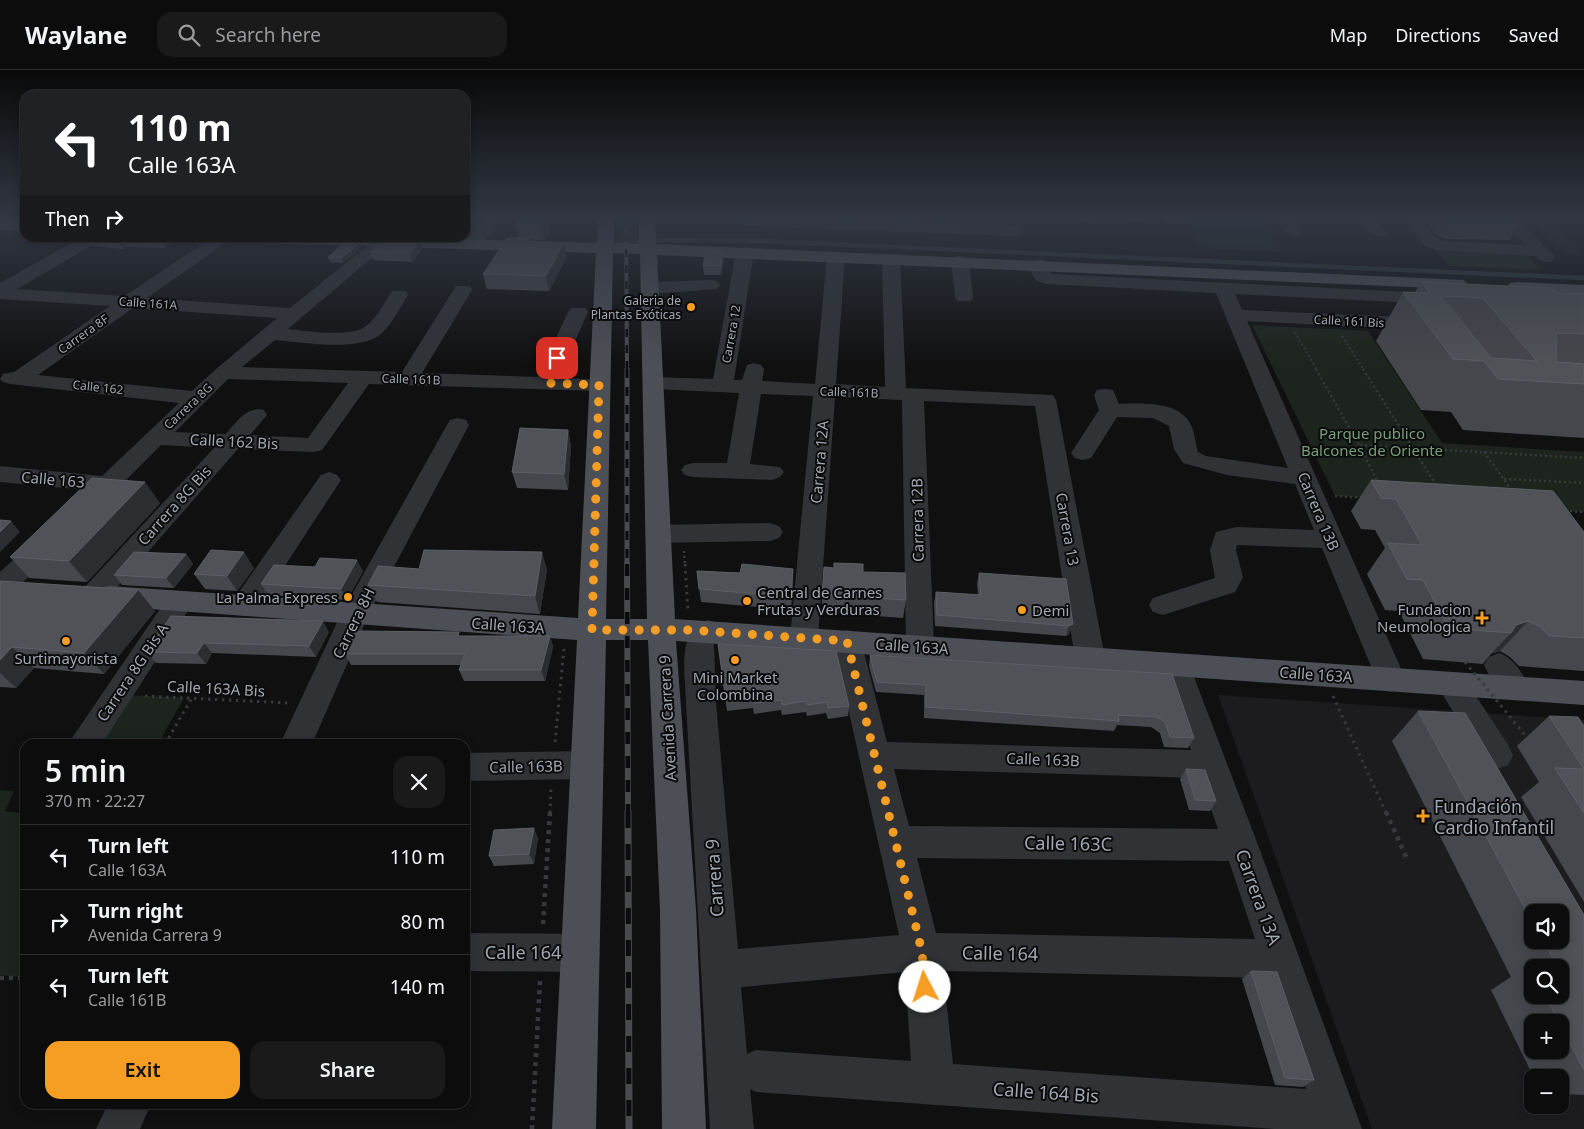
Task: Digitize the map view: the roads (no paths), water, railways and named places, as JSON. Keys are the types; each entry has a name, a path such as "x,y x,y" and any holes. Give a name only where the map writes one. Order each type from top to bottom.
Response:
{"main road":[{"path":"574,1129 588,765 579,630 599,385 604,266"},
{"name":"Avenida Carrera 9","path":"650,266 662,629 678,910 684,1129"},
{"path":"1089,266 1204,272 1471,292"},
{"path":"1204,272 1246,289"},
{"path":"1500,294 1575,300"},
{"path":"0,588 38,591"},
{"name":"Calle 163A","path":"66,593 579,630 662,629 708,631 1391,680 1458,673 1507,677 1584,693"}],"street":[{"path":"0,292 44,266"},
{"name":"Carrera 8F","path":"9,378 129,302 180,266"},
{"name":"Carrera 8G","path":"0,588 195,398 353,266"},
{"name":"Carrera 12","path":"722,386 743,266"},
{"name":"Carrera 12A","path":"804,638 835,266"},
{"name":"Carrera 12B","path":"893,266 905,394 920,646"},
{"path":"961,266 964,297"},
{"path":"1039,266 1041,276 1047,279 1246,289 1471,292"},
{"path":"651,288 711,286"},
{"name":"Carrera 13B","path":"1223,288 1391,680"},
{"path":"408,379 463,290"},
{"name":"Calle 161A","path":"0,292 296,314"},
{"path":"1500,294 1575,300"},
{"path":"271,334 362,336 373,330 399,295"},
{"path":"546,383 578,312"},
{"name":"Calle 161 Bis","path":"1235,314 1442,326"},
{"name":"Calle 161B","path":"223,373 599,385"},
{"name":"Calle 162","path":"9,378 195,398"},
{"name":"Calle 162 Bis","path":"154,438 314,444 363,378"},
{"path":"737,471 753,378"},
{"name":"Calle 161B","path":"654,383 722,386 753,378 825,391 1045,400"},
{"name":"Carrera 13","path":"1045,400 1090,658"},
{"path":"1083,453 1107,402 1175,417 1182,424 1185,448 1191,458 1207,464 1308,486"},
{"name":"Carrera 8G Bis","path":"94,595 256,415"},
{"name":"Carrera 8H","path":"298,739 355,614 458,425"},
{"path":"693,470 772,472"},
{"name":"Calle 163","path":"0,474 107,484"},
{"path":"244,606 329,480"},
{"path":"658,534 770,532"},
{"path":"1162,605 1225,585 1230,577 1222,550 1225,538 1237,536 1332,540"},
{"name":"Carrera 8G Bis A","path":"87,739 180,601"},
{"name":"Carrera 9","path":"708,631 700,641 701,703 732,1129"},
{"path":"847,641 922,952 934,1084"},
{"name":"Carrera 13A","path":"1176,664 1338,1120"},
{"path":"1458,673 1497,755"},
{"name":"Calle 163B","path":"874,755 1212,764"},
{"name":"Calle 163B","path":"470,767 588,765"},
{"name":"Calle 163C","path":"895,842 1241,845"},
{"name":"Calle 164","path":"470,952 581,953"},
{"name":"Calle 164","path":"720,970 922,952 1281,958"},
{"name":"Calle 164 Bis","path":"756,1071 934,1084 1338,1120"},
{"path":"118,1129 128,1109"}],"waterway":[{"path":"1326,266 1584,278"}],"railway":[{"path":"626,266 627,370"},
{"path":"627,370 627,564"},
{"path":"627,564 628,813"},
{"path":"628,812 629,1129"}],"place":[{"name":"Galeria de Plantas Exóticas","path":"691,307"},
{"name":"La Palma Express","path":"348,597"},
{"name":"Central de Carnes Frutas y Verduras","path":"747,601"},
{"name":"Demi","path":"1022,610"},
{"name":"Fundacion Neumologica","path":"1482,618"},
{"name":"Surtimayorista","path":"66,641"},
{"name":"Mini Market Colombina","path":"735,660"},
{"name":"Fundación Cardio Infantil","path":"1423,816"}],"park label":[{"name":"Parque publico Balcones de Oriente","path":"1372,442"}]}
